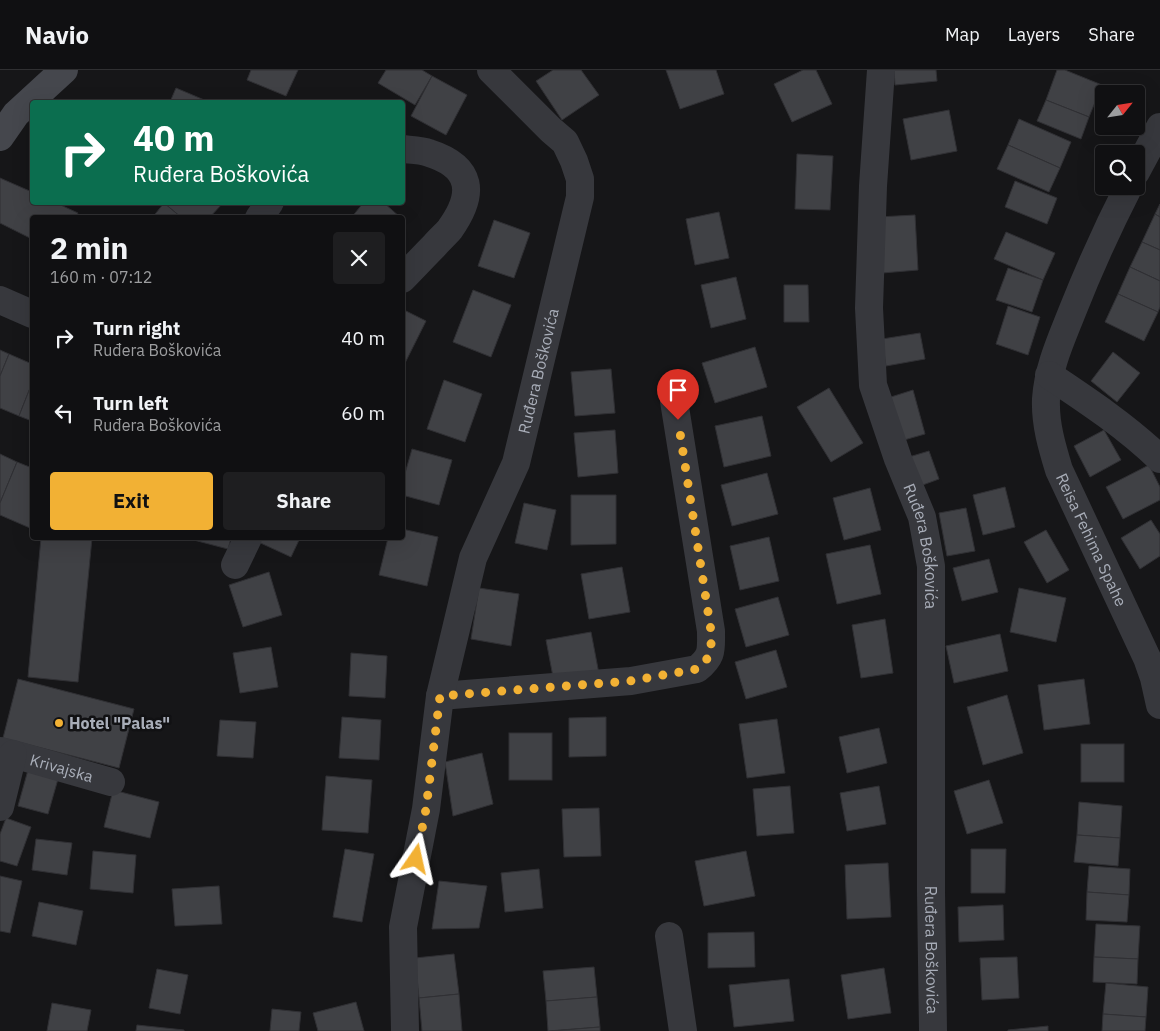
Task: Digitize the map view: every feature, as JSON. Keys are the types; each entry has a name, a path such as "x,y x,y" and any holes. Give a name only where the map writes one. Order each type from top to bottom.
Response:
{"street":[{"path":"31,100 64,70"},
{"name":"Ruđera Boškovića","path":"405,1031 404,927 426,809 440,696 473,558 516,463 580,197 580,179 565,142 492,70"},
{"name":"Ruđera Boškovića","path":"881,70 873,186 869,308 873,385 898,459 922,517 931,566 933,1031"},
{"path":"0,137 16,114 30,101"},
{"path":"1145,155 1160,127"},
{"path":"405,149 427,152 445,159 459,169 466,181 466,192 462,209 449,229 405,276"},
{"name":"Reisa Fehima Spahe","path":"1124,195 1091,265 1055,356 1049,375 1046,400 1047,422 1051,445 1059,470 1147,658 1160,700"},
{"path":"0,300 30,313"},
{"path":"1049,375 1120,424 1142,441 1160,459"},
{"path":"440,696 630,681 697,669 705,662 711,652 711,631 674,401"},
{"path":"235,565 247,540"},
{"name":"Krivajska","path":"0,807 6,752 111,782"},
{"path":"669,936 683,1031"}],"building":[{"path":"251,70 298,70 286,96 247,80"},
{"path":"386,70 422,70 432,76 415,105 378,83"},
{"path":"553,70 581,70 599,95 562,120 536,81"},
{"path":"666,70 716,70 724,94 680,109"},
{"path":"803,70 816,70 832,104 792,122 774,84"},
{"path":"894,70 936,70 937,81 895,85"},
{"path":"1057,70 1065,70 1102,85 1095,85 1095,102 1089,117 1046,100"},
{"path":"432,76 467,95 446,135 411,116"},
{"path":"176,88 204,100 171,100"},
{"path":"1046,100 1089,117 1081,139 1037,121"},
{"path":"949,110 957,151 911,160 903,119"},
{"path":"1019,119 1071,142 1060,168 1008,145"},
{"path":"1008,145 1060,168 1049,192 997,169"},
{"path":"797,154 833,156 830,210 795,209"},
{"path":"0,178 30,191 30,205 61,205 78,213 77,215 30,215 30,238 0,223"},
{"path":"1015,181 1057,198 1047,224 1005,207"},
{"path":"1160,204 1160,217 1155,214"},
{"path":"162,205 166,205 178,215 154,215"},
{"path":"166,205 221,205 212,215 178,215"},
{"path":"362,205 386,205 398,215 353,215"},
{"path":"719,212 729,258 695,265 686,219"},
{"path":"1155,214 1160,217 1160,250 1142,242"},
{"path":"915,215 918,270 882,273 878,217"},
{"path":"494,220 530,233 514,278 478,266"},
{"path":"1006,232 1055,253 1043,280 994,259"},
{"path":"1142,242 1160,250 1160,281 1130,267"},
{"path":"1130,267 1160,281 1160,307 1158,312 1118,294"},
{"path":"1008,268 1043,280 1032,312 996,300"},
{"path":"736,277 746,319 711,328 701,285"},
{"path":"784,285 808,285 809,322 784,322"},
{"path":"473,290 511,305 491,357 453,342"},
{"path":"1118,294 1158,312 1144,341 1105,322"},
{"path":"1008,306 1040,317 1028,355 996,344"},
{"path":"405,310 426,321 405,363"},
{"path":"920,333 925,359 886,366 882,339"},
{"path":"755,347 767,387 715,403 702,363"},
{"path":"0,350 9,354 0,376"},
{"path":"1113,352 1140,373 1117,402 1091,381"},
{"path":"9,354 30,363 30,388 19,416 0,408 0,376"},
{"path":"611,369 615,413 575,416 571,372"},
{"path":"444,380 482,394 465,442 427,429"},
{"path":"30,388 30,420 19,416"},
{"path":"829,388 863,443 831,462 797,407"},
{"path":"913,390 925,434 904,440 891,397"},
{"path":"762,416 771,456 724,467 715,426"},
{"path":"615,430 618,473 578,477 574,433"},
{"path":"1104,430 1121,460 1090,477 1074,446"},
{"path":"412,449 452,460 439,505 405,496 405,474"},
{"path":"929,451 939,479 920,486 909,457"},
{"path":"0,454 17,462 0,503"},
{"path":"17,462 30,467 30,528 0,515 0,503"},
{"path":"1149,465 1160,487 1160,500 1123,519 1106,487"},
{"path":"767,473 778,514 732,526 721,485"},
{"path":"1005,487 1015,527 983,535 973,495"},
{"path":"870,488 881,530 844,540 833,498"},
{"path":"571,495 616,495 616,544 571,545"},
{"path":"524,503 556,510 547,550 515,543"},
{"path":"966,508 975,551 947,556 939,513"},
{"path":"1151,520 1160,534 1160,556 1140,569 1121,538"},
{"path":"405,530 438,537 427,586 379,575 388,540 405,540"},
{"path":"1046,530 1069,570 1047,583 1024,542"},
{"path":"769,537 779,581 740,590 730,546"},
{"path":"41,540 92,540 78,682 28,677"},
{"path":"194,540 230,540 228,549"},
{"path":"254,540 299,540 291,557"},
{"path":"870,545 881,594 837,604 826,554"},
{"path":"989,559 998,592 962,601 953,568"},
{"path":"622,567 630,612 589,619 581,574"},
{"path":"269,572 282,615 243,627 229,585"},
{"path":"479,588 519,594 511,646 471,639"},
{"path":"1019,588 1066,598 1056,642 1010,632"},
{"path":"778,597 789,635 746,647 735,609"},
{"path":"885,619 893,673 861,678 852,625"},
{"path":"591,632 599,674 554,682 546,640"},
{"path":"1000,634 1008,671 954,683 946,646"},
{"path":"271,647 278,687 240,693 233,653"},
{"path":"776,650 787,687 746,699 735,662"},
{"path":"351,653 387,656 385,698 349,696"},
{"path":"18,679 134,709 119,768 3,738"},
{"path":"1084,679 1090,724 1044,730 1038,685"},
{"path":"1007,695 1023,753 983,765 967,707"},
{"path":"342,717 381,720 379,760 339,758"},
{"path":"606,717 606,756 569,757 569,718"},
{"path":"777,719 785,773 747,778 739,724"},
{"path":"220,720 256,722 253,758 217,756"},
{"path":"879,728 887,763 847,773 839,737"},
{"path":"509,733 552,733 552,780 509,780"},
{"path":"1081,744 1124,744 1124,782 1081,782"},
{"path":"482,753 493,804 453,816 445,762"},
{"path":"28,770 58,779 48,814 18,806"},
{"path":"326,776 372,780 368,833 322,830"},
{"path":"989,780 1003,823 967,834 954,791"},
{"path":"790,786 794,833 757,836 753,789"},
{"path":"879,786 886,824 847,831 840,793"},
{"path":"113,790 159,802 150,838 104,827"},
{"path":"1079,802 1122,806 1120,838 1077,835"},
{"path":"599,808 601,856 564,857 562,809"},
{"path":"6,818 31,827 17,866 0,861 0,834"},
{"path":"1077,835 1120,838 1118,866 1074,862"},
{"path":"36,839 72,843 67,875 32,870"},
{"path":"345,849 374,854 362,922 333,917"},
{"path":"971,849 1006,849 1005,893 971,893"},
{"path":"93,851 136,855 133,893 90,889"},
{"path":"746,851 755,896 704,906 695,861"},
{"path":"888,863 891,917 847,919 845,865"},
{"path":"1089,866 1130,869 1129,895 1087,892"},
{"path":"539,869 543,908 505,912 501,873"},
{"path":"0,876 22,881 10,933 0,931"},
{"path":"439,881 487,886 479,928 432,929"},
{"path":"219,886 222,924 175,926 172,889"},
{"path":"1087,892 1129,895 1127,922 1086,920"},
{"path":"39,902 83,911 76,945 32,936"},
{"path":"1003,905 1004,940 959,942 958,907"},
{"path":"1096,924 1140,926 1138,959 1094,957"},
{"path":"754,932 755,967 708,968 708,933"},
{"path":"454,954 459,994 419,998 415,958"},
{"path":"1017,957 1019,998 982,1000 980,958"},
{"path":"1094,957 1138,959 1137,984 1093,982"},
{"path":"594,967 597,997 546,1001 543,971"},
{"path":"884,968 891,1013 848,1019 841,975"},
{"path":"157,969 188,975 180,1014 149,1008"},
{"path":"789,979 794,1021 734,1027 729,985"},
{"path":"1106,983 1148,987 1146,1017 1103,1014"},
{"path":"459,994 462,1031 422,1031 419,998"},
{"path":"597,997 600,1027 548,1031 546,1001"},
{"path":"356,1002 364,1031 318,1031 313,1013"},
{"path":"52,1003 91,1010 87,1031 47,1031"},
{"path":"272,1009 301,1012 299,1031 270,1031"},
{"path":"1103,1014 1146,1017 1145,1031 1102,1031"},
{"path":"137,1025 184,1030 184,1031 136,1031"},
{"path":"1048,1026 1048,1031 1008,1031 1008,1030"},
{"path":"600,1027 600,1031 552,1031"}],"place":[{"name":"Hotel \"Palas\"","path":"59,723"}],"route":[{"path":"416,859 426,809 440,696 630,681 697,669 705,662 711,652 711,631 678,420"}]}
